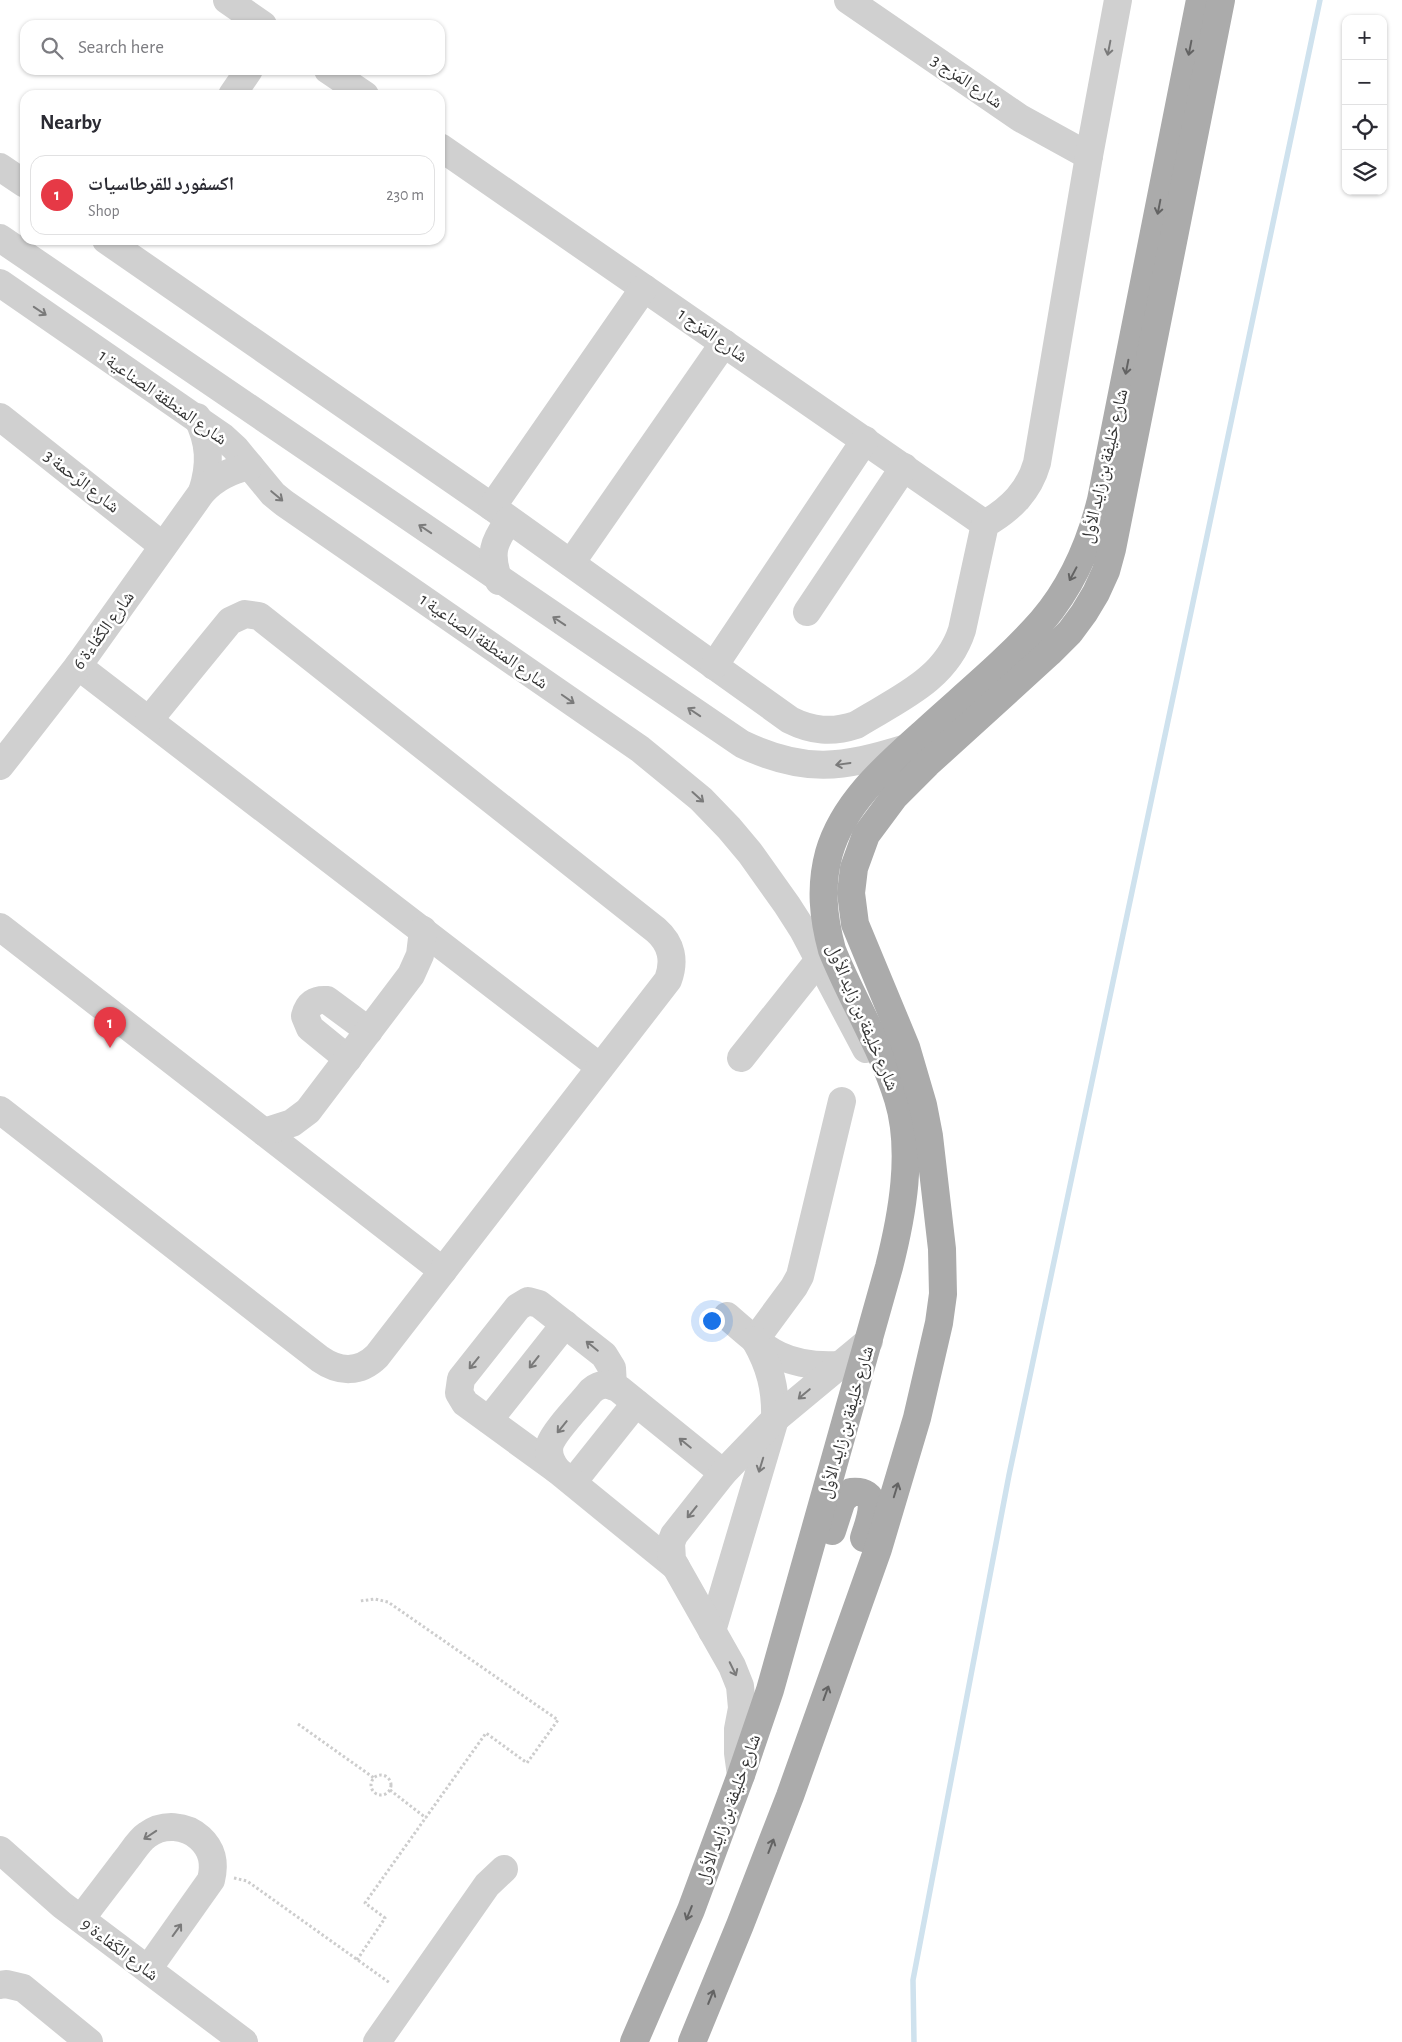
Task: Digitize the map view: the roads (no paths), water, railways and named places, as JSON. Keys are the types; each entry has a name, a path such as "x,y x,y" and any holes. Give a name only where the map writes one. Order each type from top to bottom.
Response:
{"main road":[{"name":"شارع خليفة بن زايد الأول","path":"634,2042 691,1910 770,1690 896,1240 904,1184 903,1129 899,1101 890,1075 832,950 826,931 823,893 830,851 844,819 876,777 1020,644 1043,620 1073,576 1085,551 1101,500 1200,0"},
{"name":"شارع خليفة بن زايد الأول","path":"692,2042 790,1796 878,1549 917,1418 939,1323 943,1271 931,1155 923,1105 906,1047 855,924 851,893 854,868 866,835 895,796 927,764 1049,654 1070,632 1092,600 1106,571 1112,549 1221,0"},
{"path":"770,1690 784,1673 796,1650 842,1500 851,1492 857,1492 867,1496 873,1510 836,1627 834,1644 837,1662"}],"street":[{"path":"227,0 256,20"},
{"name":"شارع المَزج 3","path":"848,0 1020,118 1089,156"},
{"path":"122,245 499,522 570,563 790,720 802,726 829,731 856,725 929,680 953,653 962,630 985,524 997,517 1018,499 1033,477 1118,0"},
{"path":"235,90 246,75"},
{"path":"335,75 358,90"},
{"name":"شارع المَزج 1","path":"445,150 985,524"},
{"path":"0,167 20,181"},
{"path":"0,228 20,233"},
{"path":"0,238 33,251 450,547 742,744 762,754 805,765 827,766 866,760 907,748"},
{"path":"3,285 22,282 28,277 33,251"},
{"name":"شارع المنطقة الصناعية 1","path":"3,285 197,417 222,437 250,466 273,494 284,503 640,749 701,799 729,828 769,878 803,930 858,1036 872,1057 890,1075"},
{"path":"450,547 474,546 499,522 644,288"},
{"path":"570,563 724,343"},
{"name":"شارع الرَّحمة 3","path":"0,417 163,546"},
{"name":"شارع الكَفاءة 6","path":"197,417 203,429 209,454 206,480 202,492"},
{"path":"714,666 865,440"},
{"name":"شارع الكَفاءة 6","path":"0,766 78,666 202,492 220,476 250,466"},
{"path":"807,612 904,467"},
{"path":"499,522 494,560 499,580"},
{"path":"0,1110 320,1360 338,1369 356,1369 371,1362 668,980 672,961 671,952 663,936 265,619 252,614 245,614 230,621 149,720"},
{"path":"78,666 600,1067"},
{"path":"0,927 443,1271"},
{"path":"264,1132 292,1123 308,1111 411,975 420,955 423,930"},
{"path":"741,1058 819,960"},
{"path":"348,1058 310,1028 305,1016 310,1004 321,1000 332,1002 369,1031"},
{"path":"755,1340 800,1276 842,1101"},
{"path":"613,1386 612,1368 604,1356 539,1304 528,1301 522,1303 466,1372 459,1386 462,1398 565,1476 676,1567"},
{"path":"726,1316 773,1353 794,1362 808,1365 839,1365"},
{"path":"489,1420 565,1324"},
{"path":"712,1631 775,1419 776,1398 773,1378 766,1358 755,1340"},
{"path":"741,1775 738,1747 738,1729 742,1708 740,1686 732,1666 676,1567 671,1552 674,1535 723,1474 775,1419 868,1341"},
{"path":"565,1476 550,1456 549,1450 553,1438 595,1387 607,1384 613,1386 636,1403 723,1474"},
{"path":"565,1476 636,1403"},
{"path":"80,1919 146,1835 155,1830 175,1827 194,1833 202,1839 213,1858 214,1868 211,1880 148,1969"},
{"name":"شارع الكَفاءة 9","path":"0,1850 32,1880 80,1919 244,2042"},
{"path":"377,2042 487,1885 504,1869"},
{"path":"0,1986 6,1984 23,1988 89,2042"}],"waterway":[{"path":"914,2042 913,1980 1009,1475 1320,0"}],"place":[{"name":"اكسفورد للقرطاسيات","path":"110,1048"}]}
